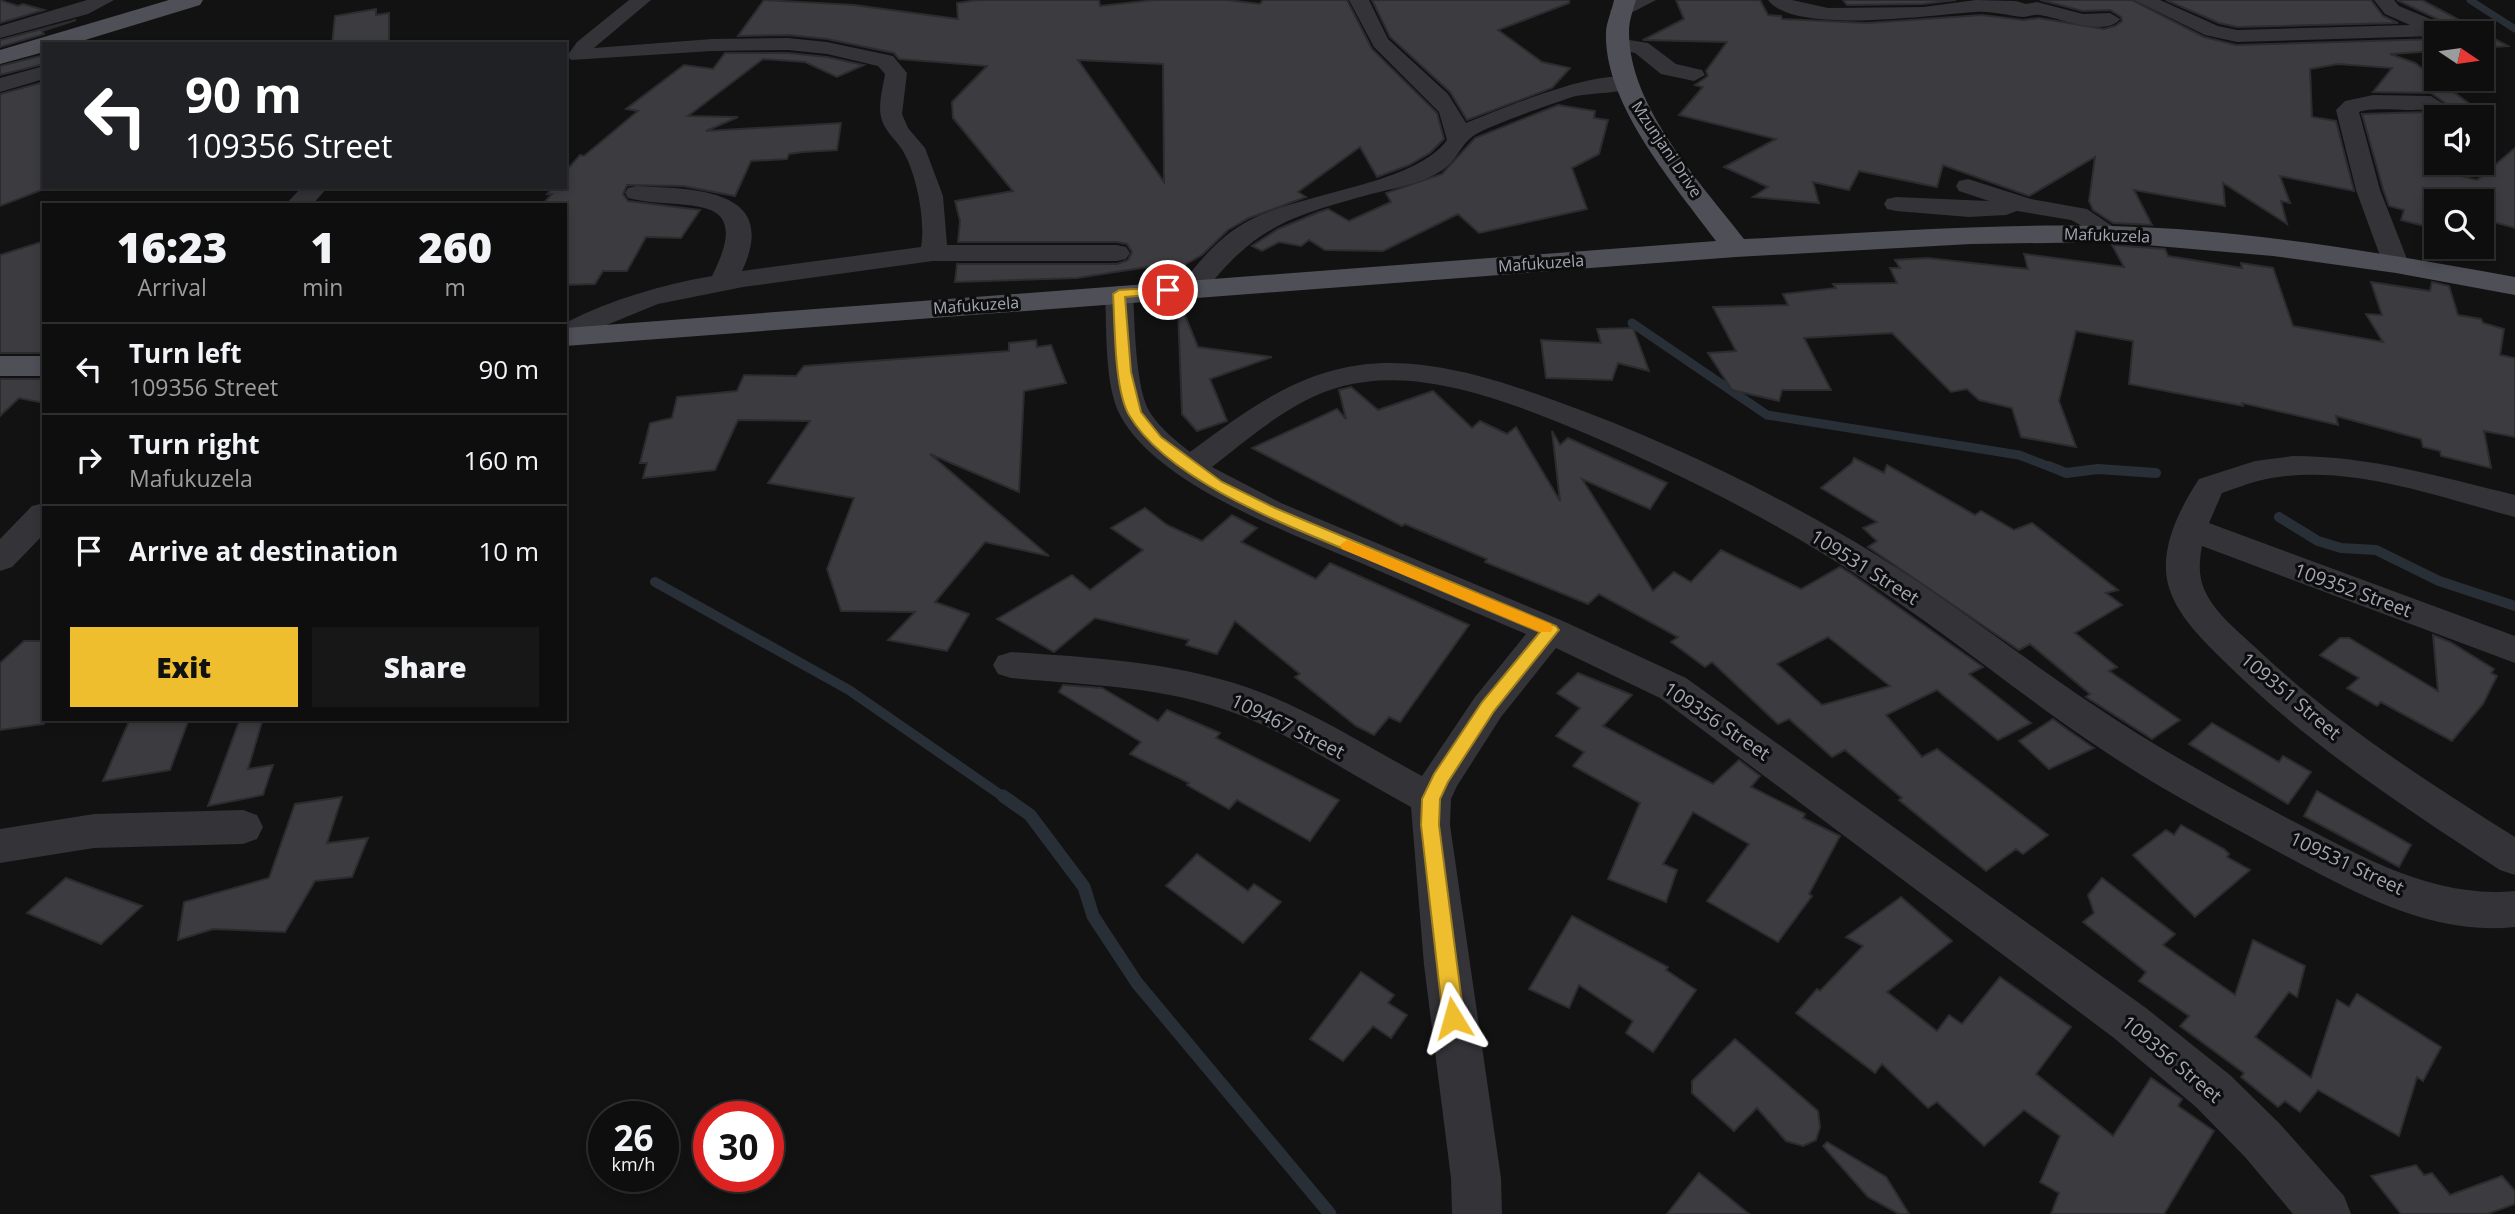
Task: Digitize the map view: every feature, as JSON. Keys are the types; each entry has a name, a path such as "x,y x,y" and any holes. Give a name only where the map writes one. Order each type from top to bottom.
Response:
{"main road":[{"path":"52,42 192,0"},
{"name":"Mzunjani Drive","path":"1622,6 1617,44 1634,101 1736,248"},
{"path":"0,57 42,45"},
{"name":"Mafukuzela","path":"567,335 1736,248 1971,236 2111,234 2273,247 2396,264 2515,286"},
{"path":"0,366 42,366"}],"street":[{"path":"0,32 81,10 104,0"},
{"path":"572,57 641,0"},
{"path":"1359,0 1368,12 1370,28 1380,43 1409,74 1442,100 1457,122 1458,139"},
{"path":"1622,6 1646,0"},
{"path":"1778,0 1789,7 1828,14 1923,13 1976,6 2016,7 2024,11 2037,8 2083,20 2110,19"},
{"path":"2144,0 2212,31 2237,36 2440,30 2392,9 2384,0"},
{"path":"572,57 759,43 827,48 885,61 896,73 891,114 897,130 913,148 931,195 936,236 933,253"},
{"path":"1617,44 1641,47 1669,69 1694,75"},
{"path":"0,85 42,73"},
{"path":"1193,288 1220,254 1241,236 1328,200 1424,170 1446,157 1458,139 1472,128 1558,94 1627,83"},
{"path":"2396,264 2368,190 2347,110 2351,106 2364,103 2431,103"},
{"path":"1968,186 2027,206 2078,214"},
{"path":"299,203 314,189"},
{"path":"2055,189 2078,214 2111,234"},
{"path":"637,193 706,200 733,211 740,222 741,240 722,284"},
{"path":"1896,204 1969,210 2027,206"},
{"path":"567,334 596,315 626,303 722,284 933,253 1117,253"},
{"name":"109356 Street","path":"1119,294 1124,372 1134,413 1156,440 1190,468 1269,511 1550,630 1673,688 2130,1023 2213,1091 2262,1140 2326,1214"},
{"name":"109531 Street","path":"1190,468 1272,407 1323,381 1366,373 1412,373 1531,400 1724,486 1831,543 1916,598 2116,739 2220,801 2353,871 2431,901 2475,913 2515,909"},
{"name":"109351 Street","path":"2515,506 2345,468 2292,466 2260,470 2210,486 2198,507 2184,559 2185,586 2204,618 2261,677 2406,788 2515,858"},
{"path":"0,559 42,516"},
{"name":"109352 Street","path":"2191,529 2515,650"},
{"path":"1477,1214 1476,1178 1433,850 1431,799 1440,779 1488,707 1550,630"},
{"name":"109467 Street","path":"1011,665 1120,674 1223,694 1261,709 1431,799"},
{"path":"0,846 94,831 243,827"}],"building":[{"path":"0,0 18,6 23,4 44,10 0,23"},
{"path":"764,0 854,5 958,19 957,3 978,0 1099,0 1100,6 1154,0 1227,0 1260,4 1263,0 1347,0 1372,49 1437,113 1444,139 1430,153 1409,165 1377,177 1360,147 1298,192 1306,197 1249,218 1228,230 1202,255 1156,281 1152,281 1154,266 1077,278 955,282 957,264 1117,264 1128,260 1132,252 1127,244 1117,242 958,242 960,221 955,201 1013,191 953,118 952,102 987,66 899,59 894,53 827,39 788,35 738,36","holes":["1078,60 1163,64 1164,182"]},
{"path":"1372,0 1569,0 1569,3 1498,30 1542,62 1570,68 1552,88 1467,120 1450,92 1390,37"},
{"path":"1676,0 1760,0 1768,15 1781,16 1782,19 1867,23 1982,15 2023,20 2039,18 2104,29 2115,26 2122,21 2121,17 2110,10 2083,11 2040,0 2132,0 2204,37 2236,45 2424,39 2424,52 2390,54 2415,63 2424,70 2424,91 2452,91 2471,105 2441,105 2445,103 2431,93 2373,92 2392,68 2338,64 2310,69 2312,117 2336,121 2354,191 2280,176 2290,203 2281,201 2287,224 2223,183 2225,206 2134,190 2152,225 2113,223 2093,210 2089,201 2095,157 2029,196 1943,165 1937,187 1859,171 1849,190 1813,182 1819,203 1753,197 1768,187 1724,167 1776,139 1679,115 1703,87 1695,85 1708,76 1706,71 1727,42 1643,40 1684,19"},
{"path":"1843,0 1956,0 1923,4 1847,5"},
{"path":"2166,0 2371,0 2383,16 2398,23 2237,27 2219,23"},
{"path":"2397,0 2422,0 2461,21 2442,21"},
{"path":"376,9 376,15 389,13 389,42 332,42 335,16"},
{"path":"76,20 42,31 44,34 0,47 0,40"},
{"path":"2494,39 2508,46 2494,47"},
{"path":"725,53 788,53 827,57 864,65 837,77 805,62 763,59 688,116 738,117 706,131 841,123 837,150 789,154 787,159 751,161 735,196 683,186 627,185 623,194 628,201 700,210 681,238 646,237 627,271 603,271 595,284 567,285 567,203 544,203 552,194 547,194 551,189 567,189 567,170 580,155 584,156 638,111 626,109 684,65 713,69"},
{"path":"42,56 42,64 0,75 0,66"},
{"path":"42,83 44,189 0,206 0,94"},
{"path":"1558,105 1595,111 1594,118 1608,120 1599,154 1572,168 1587,209 1479,233 1458,214 1383,251 1325,250 1309,240 1301,246 1279,242 1262,251 1252,246 1278,229 1328,209 1349,221 1391,202 1386,193 1442,174 1475,138"},
{"path":"2424,112 2424,175 2456,175 2477,180 2483,175 2494,175 2494,166 2515,148 2515,228 2494,222 2494,189 2424,189 2424,226 2401,220 2404,210 2389,206 2362,114"},
{"path":"42,242 42,353 0,353 0,255"},
{"path":"2112,245 2165,249 2168,256 2242,268 2241,263 2273,268 2293,326 2383,342 2366,314 2382,315 2371,282 2430,291 2432,282 2449,286 2458,315 2481,319 2483,323 2504,329 2500,355 2515,358 2515,437 2484,431 2491,468 2441,456 2440,451 2423,447 2421,439 2336,416 2338,425 2242,403 2243,406 2129,384 2133,341 2076,331 2059,401 2076,447 2021,437 2012,408 1979,400 1967,389 1951,392 1892,333 1804,338 1831,390 1782,390 1779,401 1732,390 1708,353 1736,351 1713,307 1788,305 1783,294 1836,288 1833,284 1897,283 1890,268 1900,268 1895,260 1927,258 2028,269 2024,254 2124,267"},
{"path":"1182,308 1198,347 1272,357 1210,379 1227,421 1197,431 1182,414 1178,309"},
{"path":"1633,328 1649,371 1618,363 1612,380 1546,378 1541,340 1601,343 1597,329"},
{"path":"1036,340 1037,347 1051,345 1066,383 1024,391 1019,492 930,454 1049,556 985,542 935,602 969,614 947,651 888,640 915,612 841,611 827,569 854,498 768,483 810,421 738,420 715,470 643,478 647,463 640,463 650,423 672,418 677,397 737,391 744,375 796,376 804,366 1009,351 1009,343"},
{"path":"0,379 42,379 42,403 19,398 0,416"},
{"path":"1351,387 1378,410 1433,391 1472,428 1480,421 1507,434 1516,427 1560,501 1552,431 1560,445 1568,438 1667,483 1650,509 1582,479 1653,591 1674,572 1691,582 1721,550 1801,589 1840,567 1853,575 1983,667 1969,674 2031,723 1998,740 1937,690 1886,715 1922,757 1937,749 2048,835 2023,854 2016,849 1986,871 1899,800 1902,798 1845,750 1832,757 1789,719 1778,724 1712,662 1705,667 1671,642 1678,637 1599,594 1588,604 1485,562 1487,559 1405,524 1402,526 1252,448 1337,409 1346,419 1339,390","holes":["1828,637 1890,686 1822,705 1777,664"]},
{"path":"1854,458 1884,473 1887,465 1975,515 1981,511 2014,530 2032,523 2118,590 2106,593 2122,605 2075,633 2117,667 2109,671 2180,720 2152,739 2086,697 2090,694 2030,644 2019,650 1868,547 1877,541 1863,528 1877,522 1821,488 1852,463"},
{"path":"1145,508 1167,525 1202,541 1232,515 1257,528 1241,542 1316,579 1330,563 1469,625 1400,722 1389,717 1374,735 1356,726 1295,677 1300,674 1235,621 1217,654 1186,645 1189,640 1095,618 1054,652 997,619 1072,575 1090,590 1143,550 1111,528"},
{"path":"2433,635 2450,642 2494,669 2491,673 2497,676 2483,704 2452,741 2381,702 2377,706 2347,688 2359,678 2320,655 2340,638 2349,638 2438,691"},
{"path":"24,641 42,641 44,724 0,730 0,663"},
{"path":"1578,673 1632,695 1603,726 1713,784 1739,760 1760,776 1751,787 1805,814 1803,818 1840,836 1809,894 1812,896 1778,942 1707,901 1749,844 1693,812 1663,864 1677,870 1666,902 1608,879 1640,803 1573,766 1584,752 1556,736 1580,708 1557,693"},
{"path":"1063,685 1102,688 1158,721 1167,710 1220,733 1216,738 1339,800 1310,841 1237,800 1229,809 1187,785 1189,783 1130,754 1141,742 1059,692"},
{"path":"2053,719 2094,748 2049,769 2019,741"},
{"path":"129,721 188,721 170,770 103,781"},
{"path":"239,721 262,722 248,769 273,765 263,795 208,806"},
{"path":"2212,723 2279,762 2283,756 2311,772 2288,804 2189,744"},
{"path":"2317,791 2411,845 2399,867 2304,816"},
{"path":"342,797 327,843 368,838 352,877 315,881 285,932 213,929 178,940 184,902 269,878 295,804"},
{"path":"2181,825 2224,849 2229,854 2227,857 2250,870 2195,917 2133,855 2166,830 2174,835"},
{"path":"1197,854 1248,891 1254,884 1281,902 1243,943 1166,886"},
{"path":"66,878 142,906 101,944 27,913"},
{"path":"2102,878 2175,934 2163,945 2235,995 2253,940 2305,966 2297,997 2289,992 2255,1037 2311,1078 2337,1000 2349,1007 2357,994 2441,1047 2423,1081 2417,1077 2399,1136 2318,1090 2300,1112 2285,1101 2278,1107 2241,1077 2244,1073 2180,1026 2189,1016 2139,981 2146,972 2083,922 2094,913 2088,895"},
{"path":"1901,897 1952,941 1887,992 1937,1031 1949,1015 1962,1024 2000,977 2071,1027 2036,1074 2113,1136 2151,1078 2182,1099 2178,1106 2214,1131 2164,1214 2051,1214 2059,1193 2040,1182 2060,1136 2024,1110 1984,1146 1937,1102 1928,1108 1882,1064 1875,1073 1796,1013 1817,989 1820,991 1863,946 1846,937"},
{"path":"1572,916 1668,967 1666,970 1696,990 1653,1052 1626,1033 1633,1021 1579,985 1569,1008 1529,989"},
{"path":"1361,972 1394,995 1388,1003 1407,1015 1391,1038 1373,1026 1343,1061 1310,1039"},
{"path":"1735,1039 1818,1111 1820,1127 1816,1140 1803,1146 1786,1141 1757,1108 1734,1131 1692,1093 1692,1081"},
{"path":"1827,1142 1886,1177 1909,1214 1899,1214 1868,1197 1823,1146"},
{"path":"2416,1165 2424,1175 2432,1173 2450,1195 2502,1176 2515,1191 2515,1204 2487,1214 2401,1214 2371,1176"},
{"path":"1699,1173 1749,1214 1667,1214"}],"waterway":[{"path":"2470,0 2515,29"},
{"path":"1632,323 1767,415 2019,455 2053,468"},
{"path":"2049,466 2066,473 2098,469 2156,473"},
{"path":"2279,517 2318,541 2341,548 2376,550 2439,581 2515,606"},
{"path":"655,582 849,690 1005,798"},
{"path":"1003,796 1030,815 1084,887 1093,916 1137,983 1330,1214"}],"slow traffic":[{"path":"1347,545 1545,628"}],"route":[{"path":"1168,290 1119,294 1124,372 1134,413 1156,440 1190,468 1217,485 1269,511 1550,630 1488,707 1440,779 1431,799 1430,825 1453,1018"}]}
